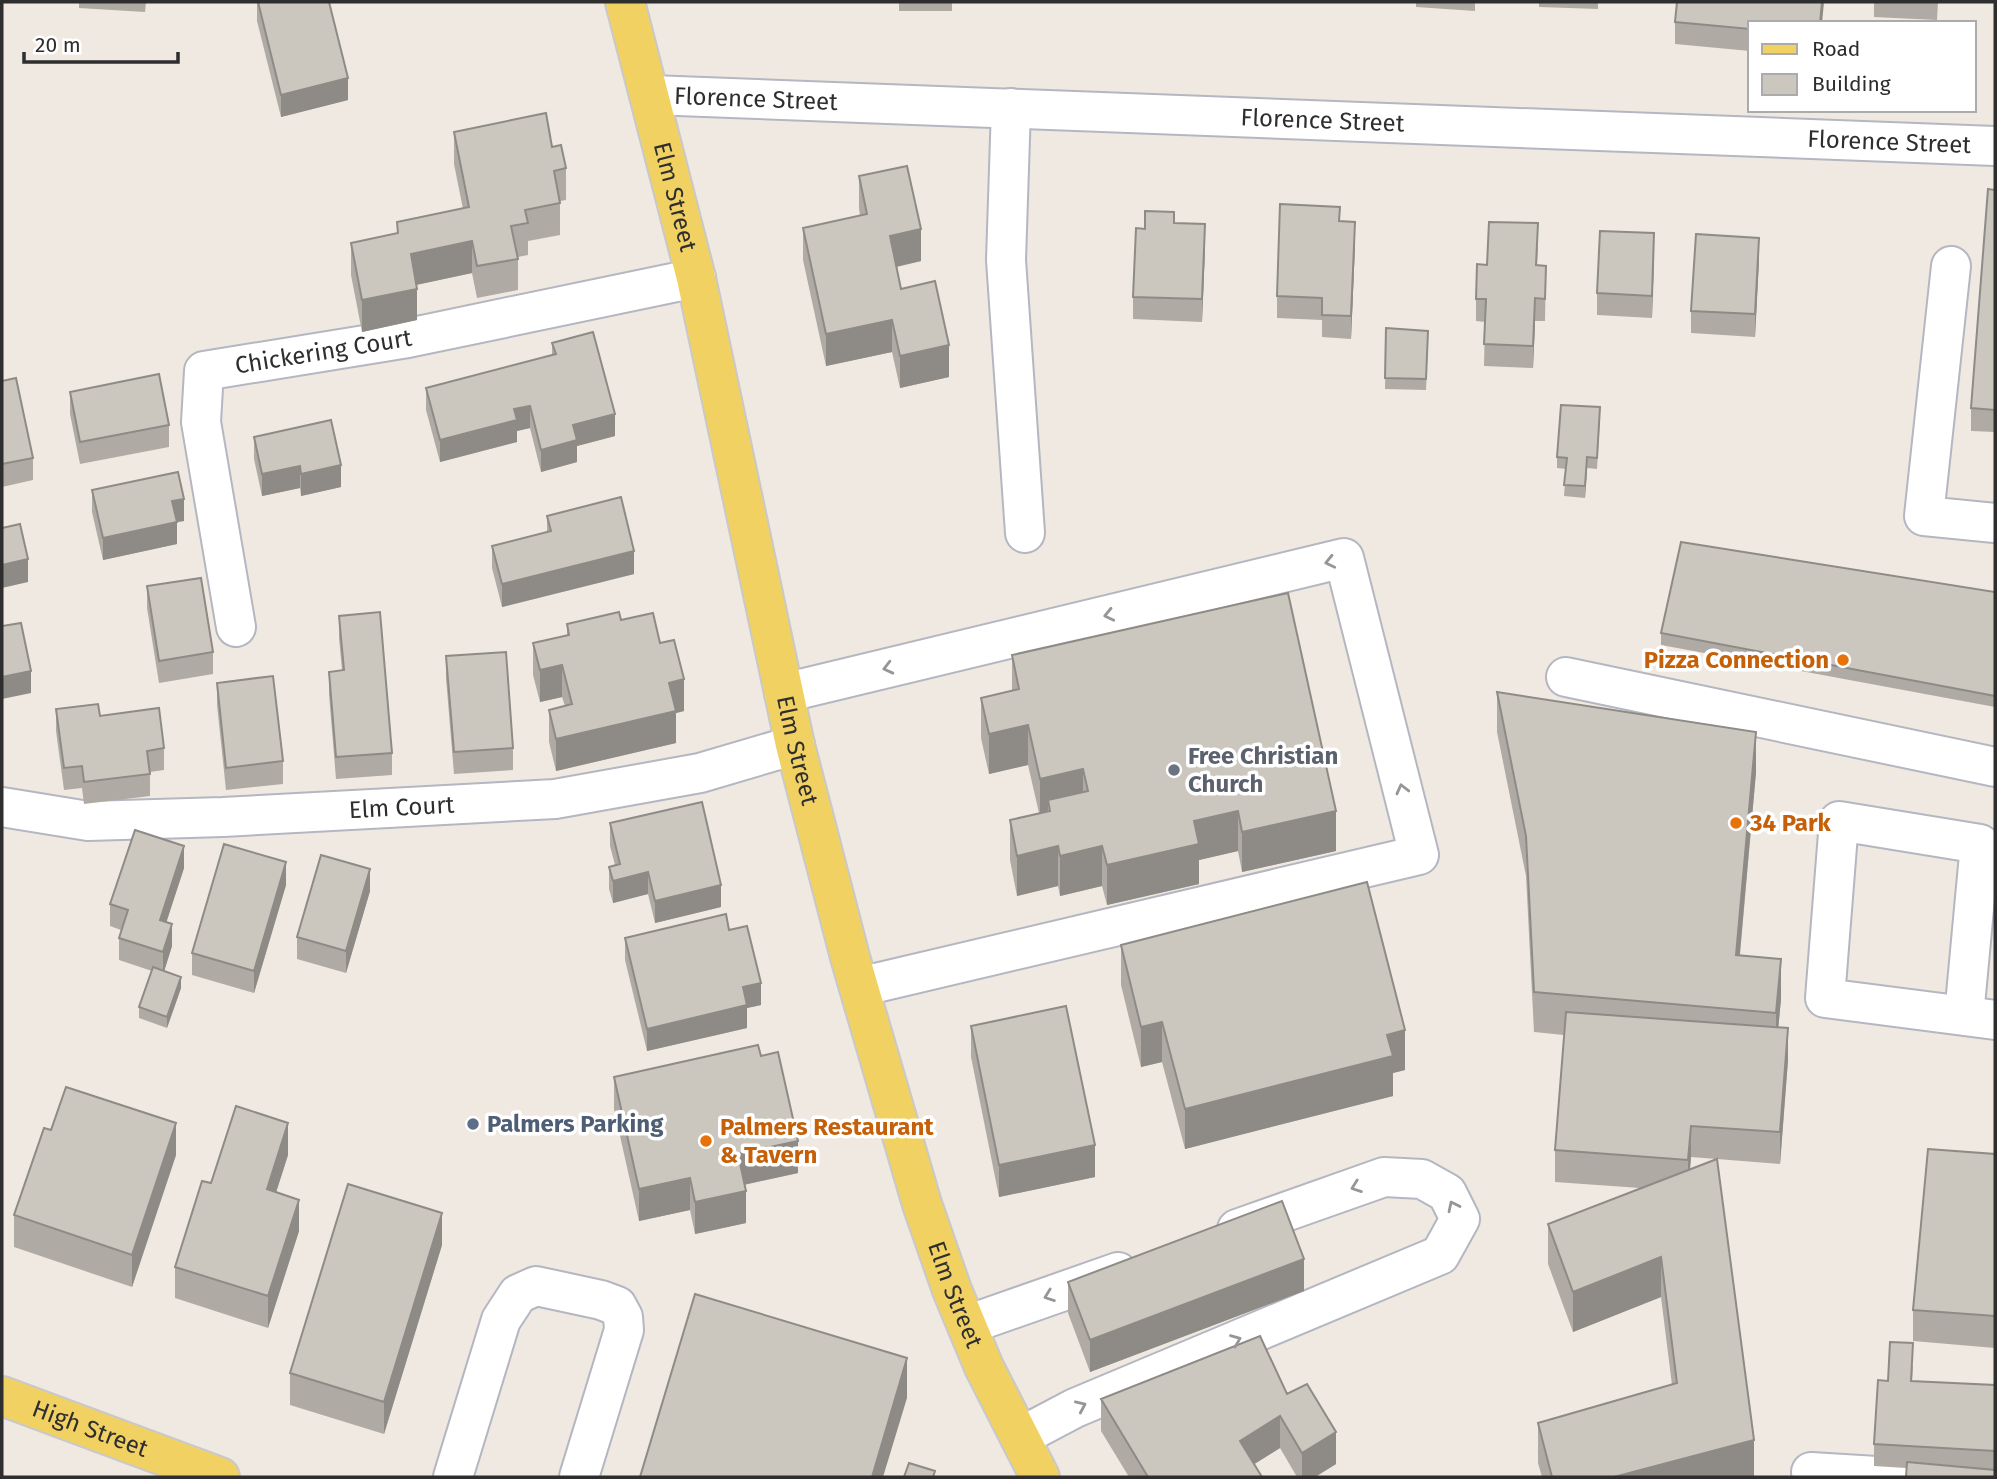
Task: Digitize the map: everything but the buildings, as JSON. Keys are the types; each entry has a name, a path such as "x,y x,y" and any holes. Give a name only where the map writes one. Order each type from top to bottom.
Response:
{"main road":[{"name":"Elm Street","path":"625,2 696,278 796,745 859,987 922,1204 967,1325 1040,1477"},
{"name":"High Street","path":"2,1396 220,1477"}],"street":[{"name":"Florence Street","path":"651,95 1995,146"},
{"path":"1011,108 1006,260 1025,533"},
{"path":"1951,266 1924,516 1995,523"},
{"name":"Chickering Court","path":"236,627 201,422 204,371 408,338 696,278"},
{"path":"785,693 1344,558 1419,855 859,987"},
{"path":"1566,677 1995,767"},
{"name":"Elm Court","path":"2,807 88,821 222,817 555,799 699,773 796,745"},
{"path":"1839,821 1980,844 1979,1018 1825,998 1839,821"},
{"path":"1020,1437 1075,1408 1440,1255 1460,1219 1447,1193 1439,1188 1422,1179 1384,1177 1205,1241"},
{"path":"967,1325 1154,1259"},
{"path":"453,1477 501,1320 518,1294 537,1286 601,1300 617,1306 623,1317 624,1331 579,1477"},
{"path":"1811,1472 1893,1477"}],"place":[{"name":"Pizza Connection","path":"1843,660"},
{"name":"Free Christian Church","path":"1174,770"},
{"name":"34 Park","path":"1736,823"},
{"name":"Palmers Parking","path":"473,1124"},
{"name":"Palmers Restaurant & Tavern","path":"706,1141"}]}
